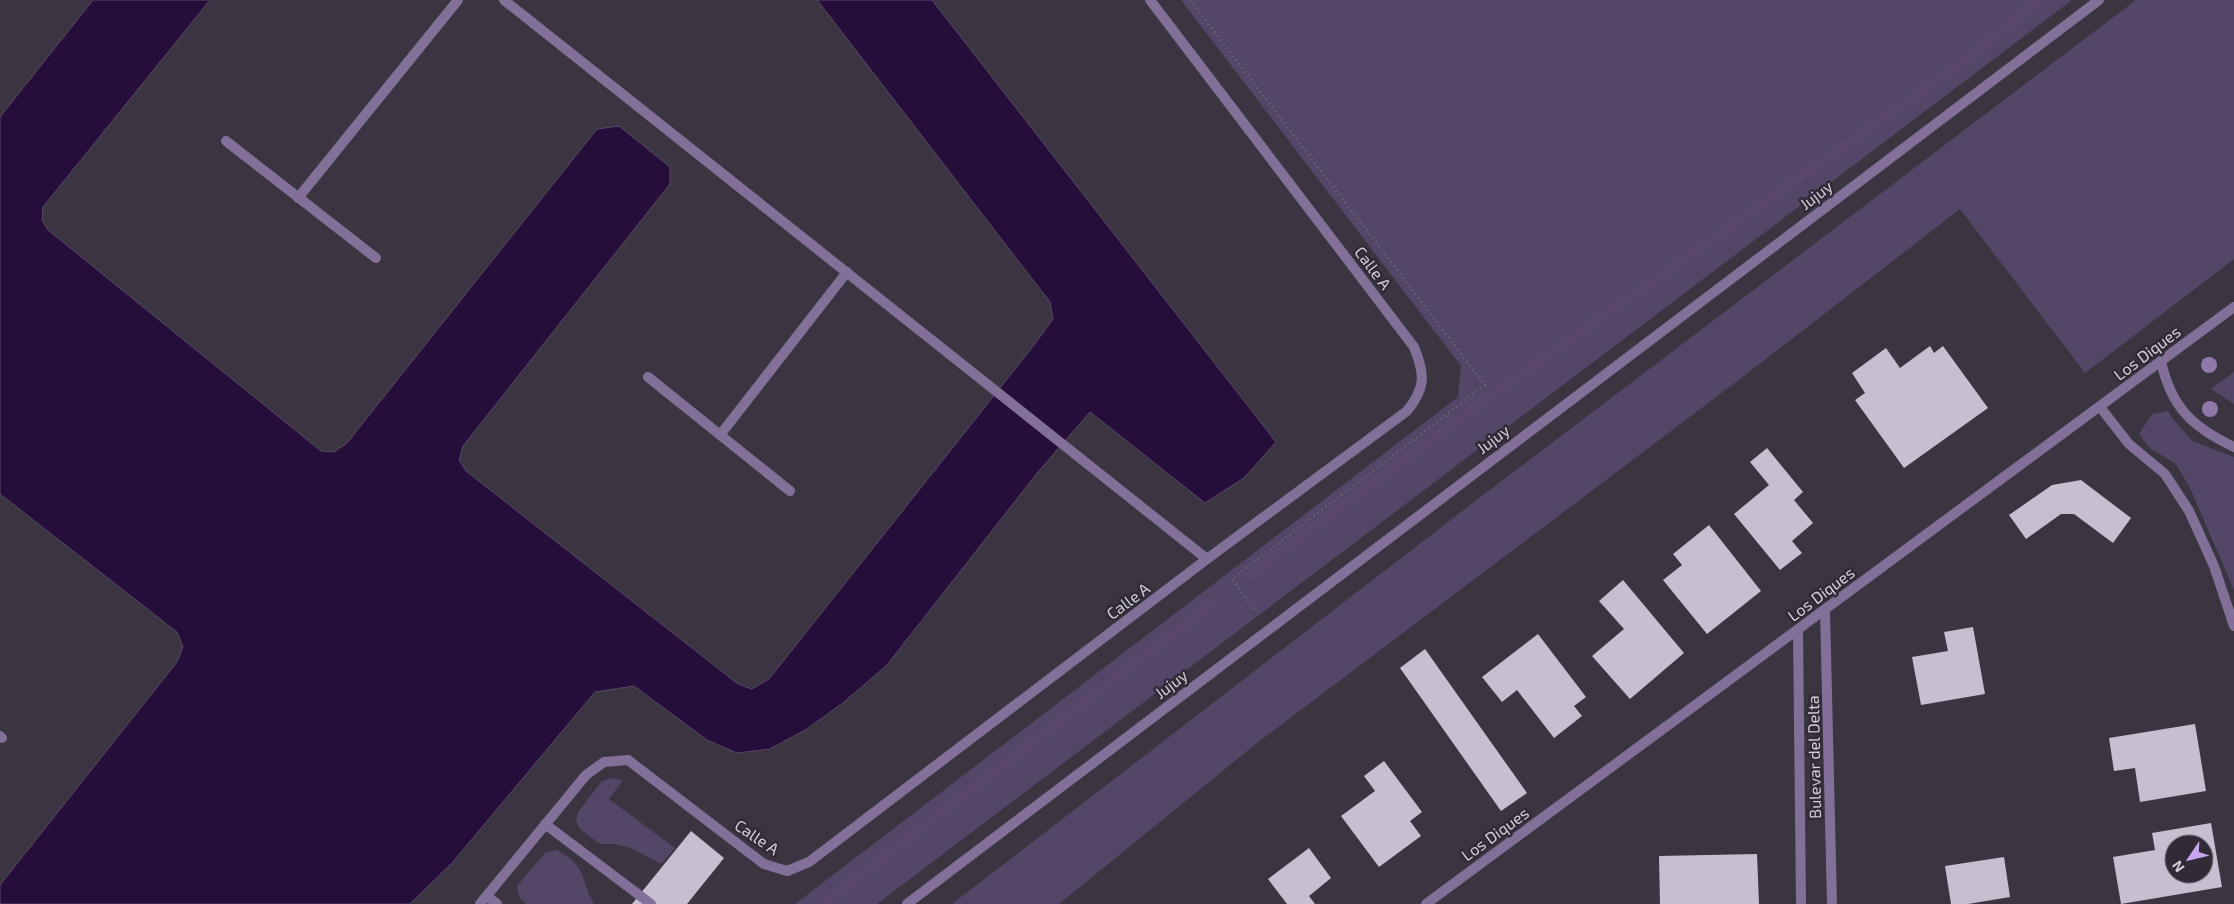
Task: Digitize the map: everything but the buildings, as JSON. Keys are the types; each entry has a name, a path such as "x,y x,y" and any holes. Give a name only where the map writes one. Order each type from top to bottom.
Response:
{"street":[{"path":"298,198 458,0"},
{"path":"504,0 1207,559"},
{"name":"Calle A","path":"483,900 586,775 604,762 628,760 764,864 787,871 809,862 1207,559 1407,411 1418,397 1422,379 1420,363 1414,347 1150,0"},
{"name":"Jujuy","path":"906,904 2099,0"},
{"path":"226,141 376,258"},
{"path":"720,435 847,272"},
{"name":"Los Diques","path":"1426,904 2234,307"},
{"path":"2161,361 2165,380 2174,400 2191,422 2234,448"},
{"path":"648,378 790,491"},
{"path":"2100,406 2129,444 2165,474 2189,511 2214,566 2234,626"},
{"name":"Bulevar del Delta","path":"1825,610 1832,904"},
{"name":"Bulevar del Delta","path":"1798,631 1801,904"},
{"path":"545,824 651,904"},
{"path":"483,900 496,904"}],"path":[{"path":"1190,0 1485,385 1232,580 1269,628"}],"shaded area":[{"path":"93,0 210,0 43,207 42,220 48,230 321,451 334,452 347,443 597,129 619,126 670,167 670,184 463,446 459,460 466,471 738,684 752,689 769,679 1053,319 1050,302 817,0 932,0 1276,442 1244,478 1205,503 1090,412 1038,472 887,665 844,702 807,729 770,749 737,753 707,740 634,686 595,692 452,863 410,904 0,904 0,885 177,662 183,647 177,632 0,494 0,117"},
{"path":"1181,0 2072,0 877,904 795,904 1458,397 1461,366"},
{"path":"2136,0 2234,0 2234,259 2085,373 1960,209 1740,379 1257,743 1059,904 952,904 1487,492"},
{"path":"2234,372 2234,404 2211,389"},
{"path":"2168,411 2192,441 2234,457 2234,590 2190,488 2176,464 2150,448 2139,434 2152,414"},
{"path":"612,778 623,780 609,799 675,848 661,864 631,848 615,844 600,844 580,829 576,821 578,812 602,781"},
{"path":"556,850 573,861 578,867 594,904 526,904 519,897 517,886 546,852"}],"waterway":[{"path":"1249,576 1482,402 1960,64 2040,0"},
{"path":"823,904 1213,603"}]}
